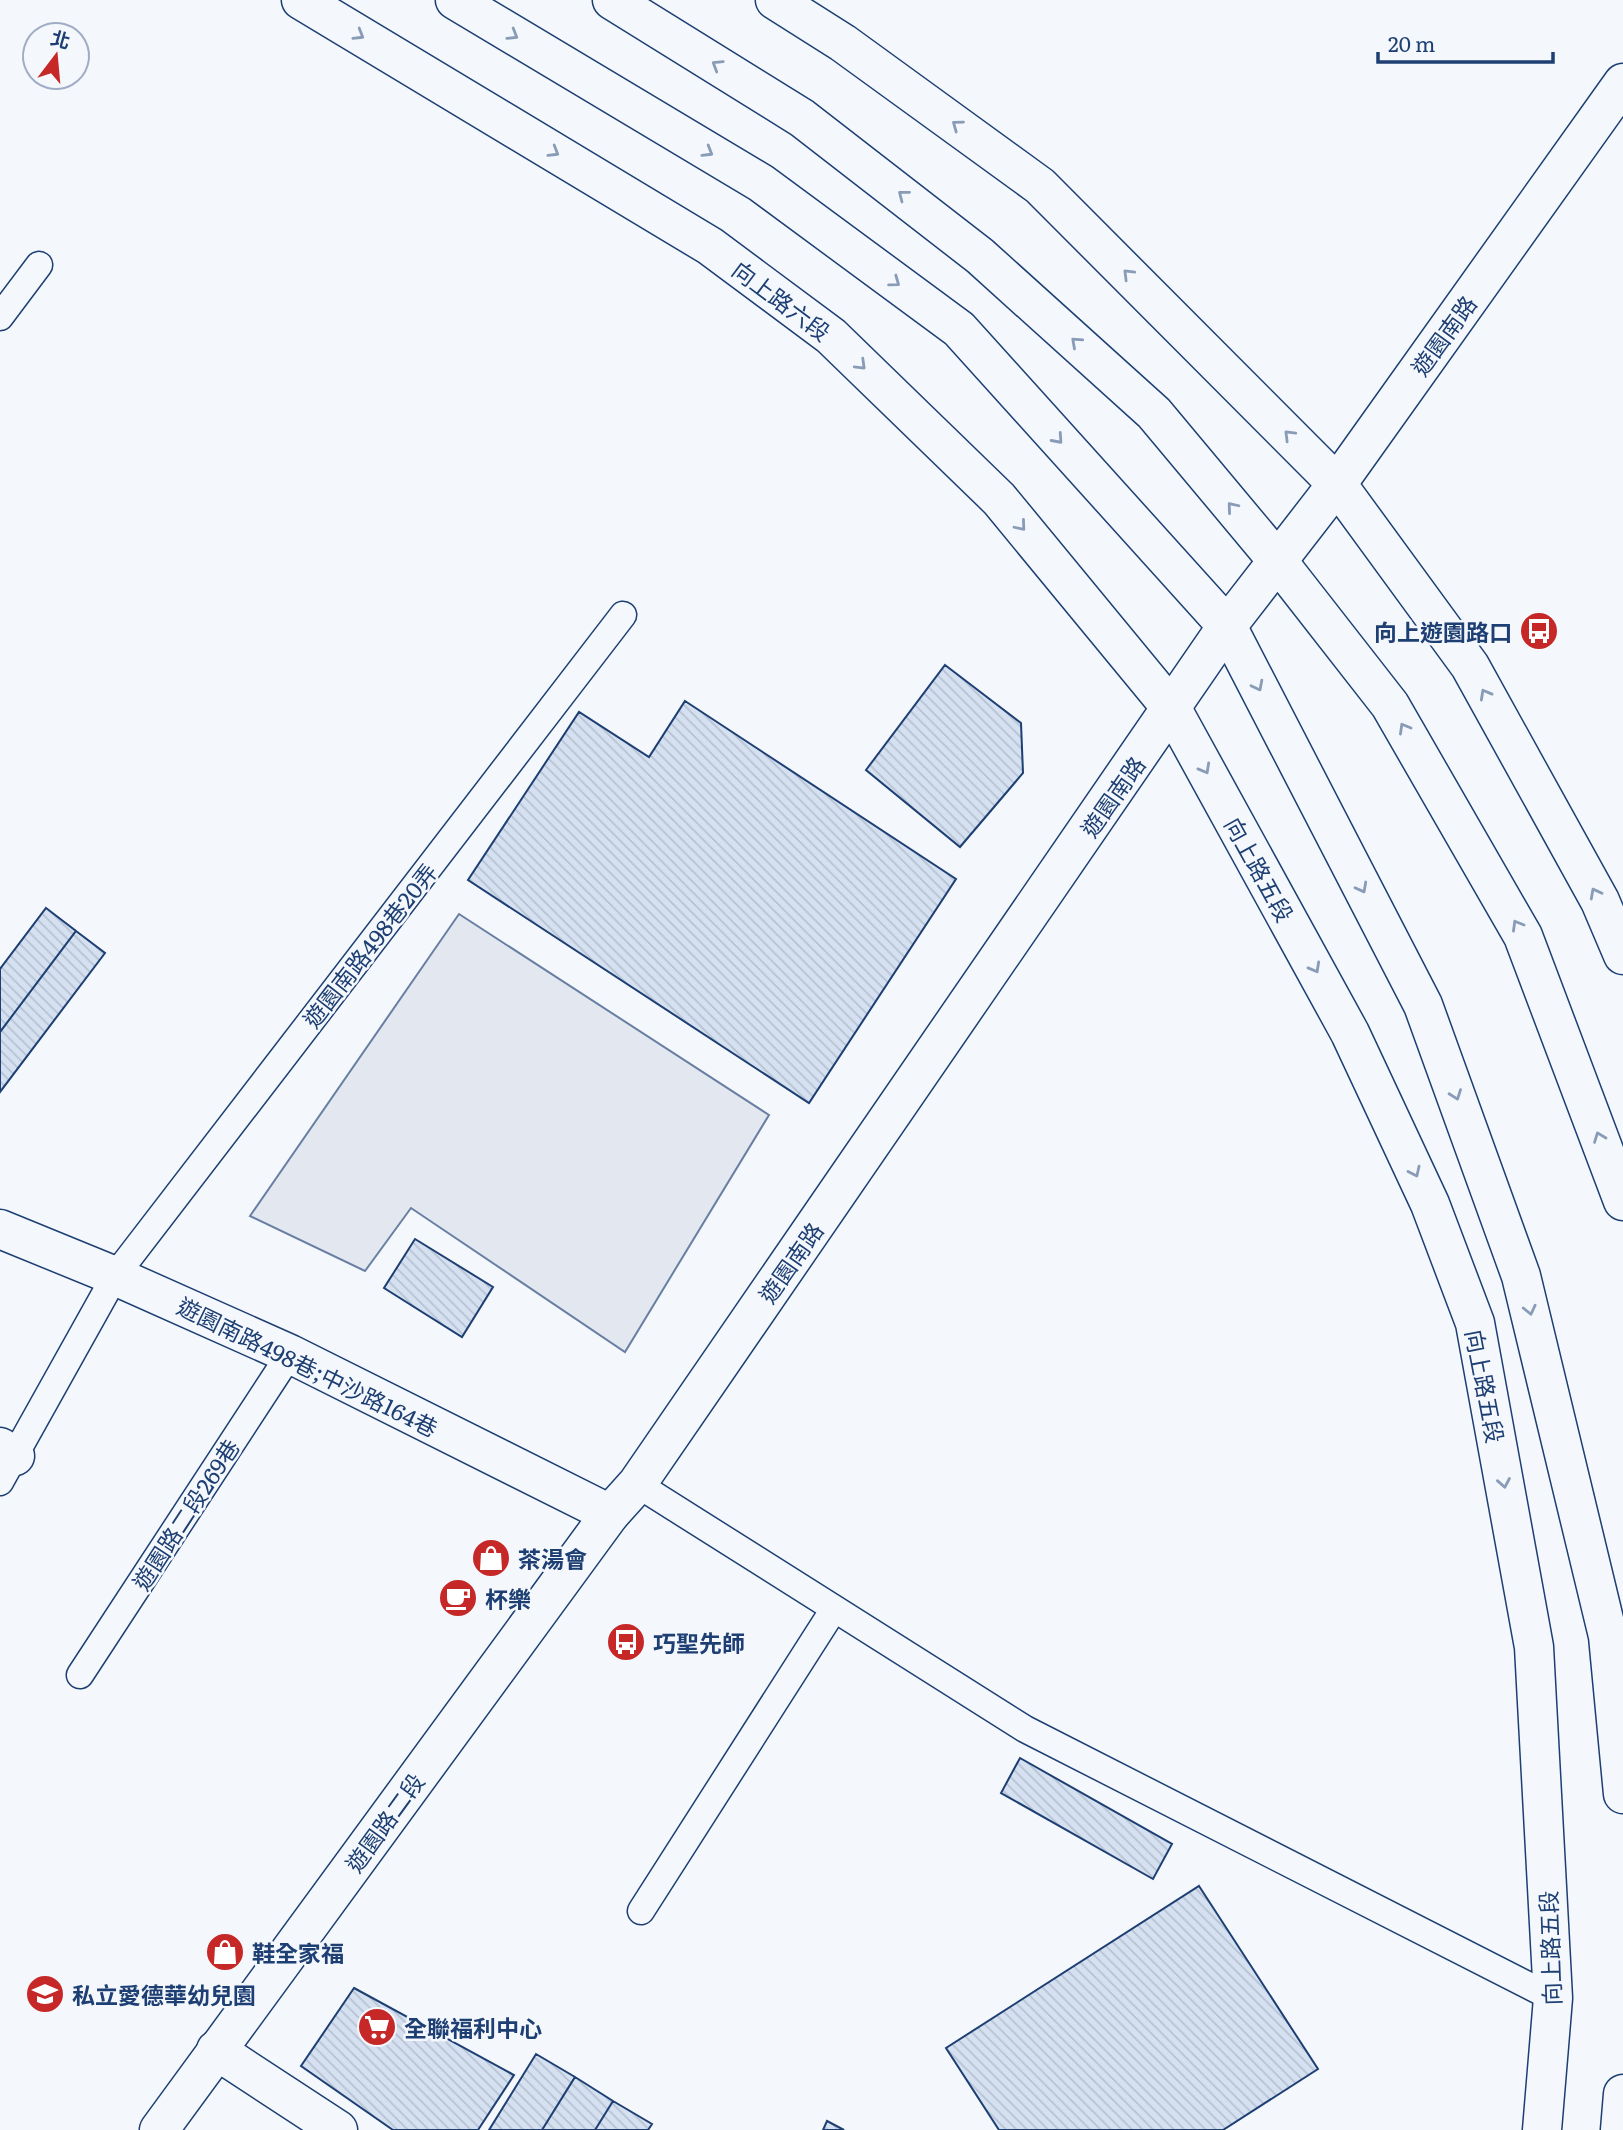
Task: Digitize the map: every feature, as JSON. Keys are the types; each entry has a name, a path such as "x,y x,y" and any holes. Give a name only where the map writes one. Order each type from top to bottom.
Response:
{"main road":[{"name":"向上路六段","path":"301,0 710,246 831,336 999,499 1172,709"},
{"path":"455,0 761,183 959,329 1227,626 1423,1004 1521,1276 1608,1636 1623,1794"},
{"path":"612,0 802,118 981,256 1154,413 1276,559 1390,705 1523,936 1623,1201"},
{"path":"775,0 843,43 1040,186 1337,484 1469,666 1600,901 1623,955"},
{"name":"遊園南路","path":"610,1514 637,1484 1227,626 1276,559 1337,484 1623,83"},
{"name":"向上路五段","path":"1172,709 1350,1033 1430,1204 1475,1323 1534,1647 1553,1998 1542,2130"},
{"name":"遊園南路498巷;中沙路164巷","path":"0,1229 115,1276 290,1354 610,1514"},
{"name":"遊園路二段","path":"159,2130 610,1514"},
{"path":"216,2050 338,2130"},
{"path":"1620,2130 1623,2094"}],"lane":[{"path":"0,317 39,265"},
{"name":"遊園南路498巷20弄","path":"5,1461 115,1276 623,615"},
{"name":"遊園路二段269巷","path":"80,1675 290,1354"},
{"path":"637,1484 1025,1729 1553,1998"},
{"path":"641,1911 834,1609"}],"shaded area":[{"path":"459,914 769,1115 625,1352 411,1208 365,1271 250,1216"}],"building":[{"path":"945,665 1021,723 1023,773 960,847 866,770"},
{"path":"685,701 956,879 809,1103 468,880 579,712 649,757"},
{"path":"46,908 76,931 0,1032 0,969"},
{"path":"76,931 105,953 0,1092 0,1032"},
{"path":"415,1239 493,1287 462,1337 384,1288"},
{"path":"1020,1758 1172,1844 1153,1879 1001,1793"},
{"path":"1199,1886 1318,2069 1223,2130 999,2130 946,2048"},
{"name":"全聯福利中心","path":"354,1988 514,2075 478,2130 393,2130 301,2066"},
{"path":"536,2054 575,2077 542,2130 489,2130"},
{"path":"575,2077 613,2101 595,2130 542,2130"},
{"path":"613,2101 652,2124 648,2130 595,2130"},
{"path":"827,2121 844,2130 823,2130"}],"place":[{"name":"向上遊園路口","path":"1539,631"},
{"name":"茶湯會","path":"491,1558"},
{"name":"杯樂","path":"458,1598"},
{"name":"巧聖先師","path":"626,1642"},
{"name":"鞋全家福","path":"225,1952"},
{"name":"私立愛德華幼兒園","path":"45,1994"},
{"name":"全聯福利中心","path":"377,2027"}]}
